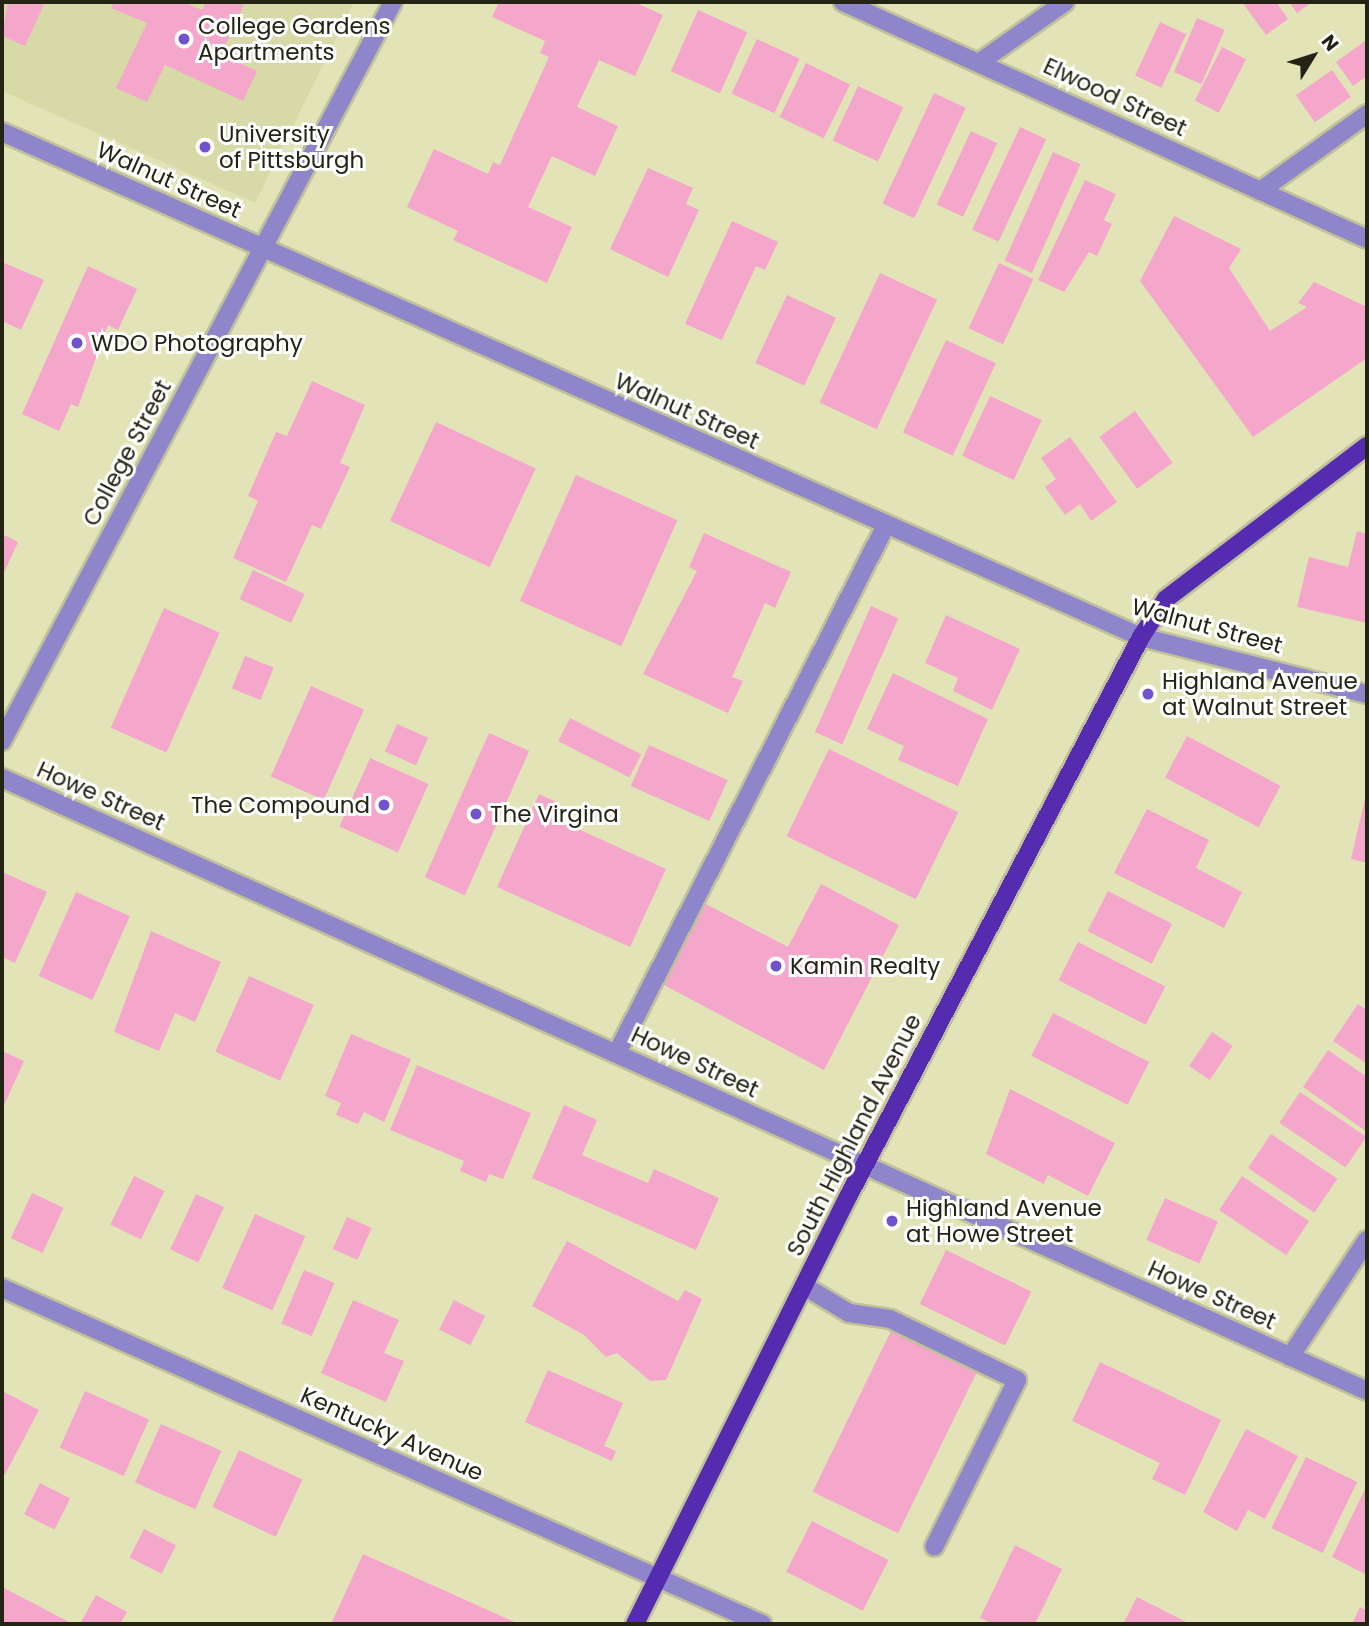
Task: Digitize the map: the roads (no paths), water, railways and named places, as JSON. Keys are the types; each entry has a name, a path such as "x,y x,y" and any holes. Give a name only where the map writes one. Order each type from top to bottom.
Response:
{"main road":[{"name":"South Highland Avenue","path":"635,1624 865,1165 1141,637 1166,598 1367,446"}],"street":[{"name":"College Street","path":"2,741 393,2"},
{"name":"Elwood Street","path":"843,2 1367,239"},
{"path":"980,62 1065,2"},
{"path":"1259,191 1367,114"},
{"name":"Walnut Street","path":"2,132 886,527 1141,637 1367,694"},
{"path":"617,1053 886,527"},
{"name":"Howe Street","path":"2,778 1367,1391"},
{"path":"1290,1357 1367,1240"},
{"path":"804,1286 849,1313 890,1319 1017,1380 934,1547"},
{"name":"Kentucky Avenue","path":"2,1288 762,1624"}],"place":[{"name":"College Gardens Apartments","path":"184,39"},
{"name":"University of Pittsburgh","path":"205,147"},
{"name":"WDO Photography","path":"77,343"},
{"name":"Highland Avenue at Walnut Street","path":"1148,694"},
{"name":"The Compound","path":"384,805"},
{"name":"The Virgina","path":"476,814"},
{"name":"Kamin Realty","path":"776,966"},
{"name":"Highland Avenue at Howe Street","path":"892,1221"}]}
